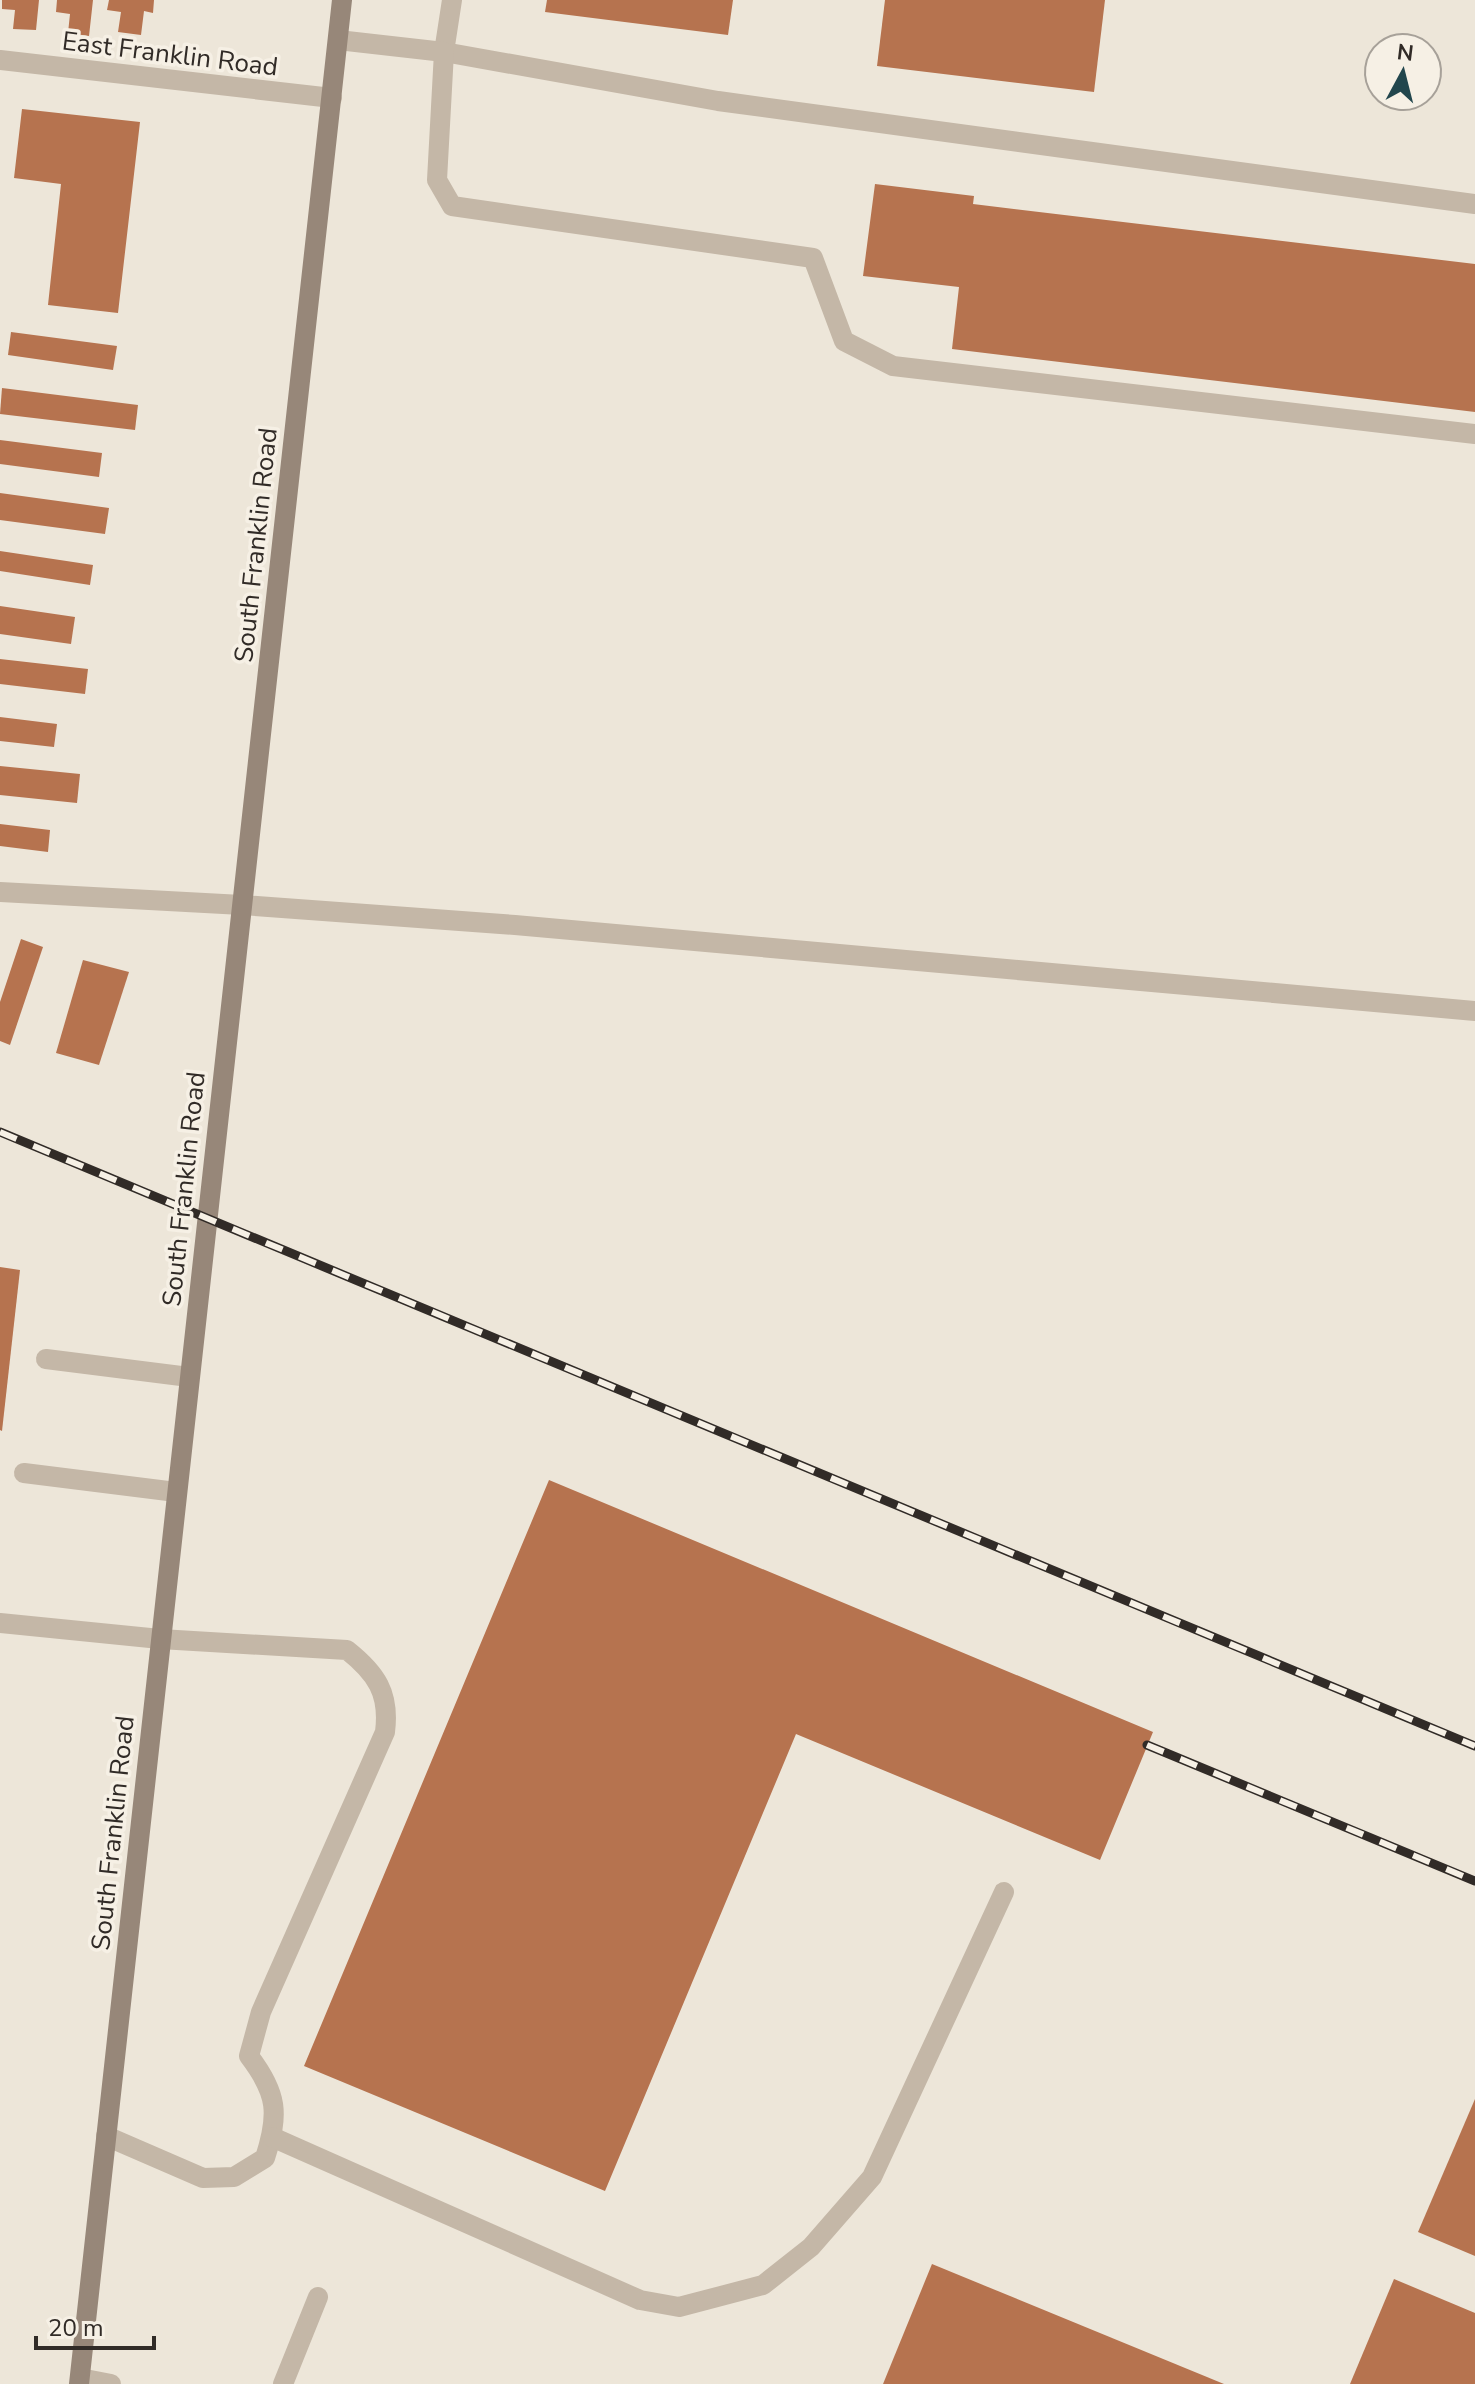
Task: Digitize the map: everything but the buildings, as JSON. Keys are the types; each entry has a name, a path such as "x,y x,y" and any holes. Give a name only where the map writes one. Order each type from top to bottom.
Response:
{"main road":[{"name":"South Franklin Road","path":"80,2381 342,0"}],"street":[{"path":"452,0 444,52 437,180 452,206 813,258 844,341 893,366 1475,434"},
{"path":"338,40 444,52 718,101 1475,204"},
{"name":"East Franklin Road","path":"1,67 332,98"},
{"path":"0,892 242,905 515,925 1475,1011"},
{"path":"46,1359 189,1377"},
{"path":"24,1473 176,1492"},
{"path":"0,1623 160,1639 347,1650 370,1669 383,1687 388,1713 385,1732 261,2012 249,2056 274,2099 276,2124 265,2158 234,2177 203,2178 106,2136"},
{"path":"272,2137 640,2300 679,2307 763,2285 811,2247 872,2177 1004,1892"},
{"path":"283,2384 318,2297"},
{"path":"80,2381 111,2384"}],"railway":[{"path":"0,1132 1475,1746"},
{"path":"1147,1745 1475,1881"}]}
